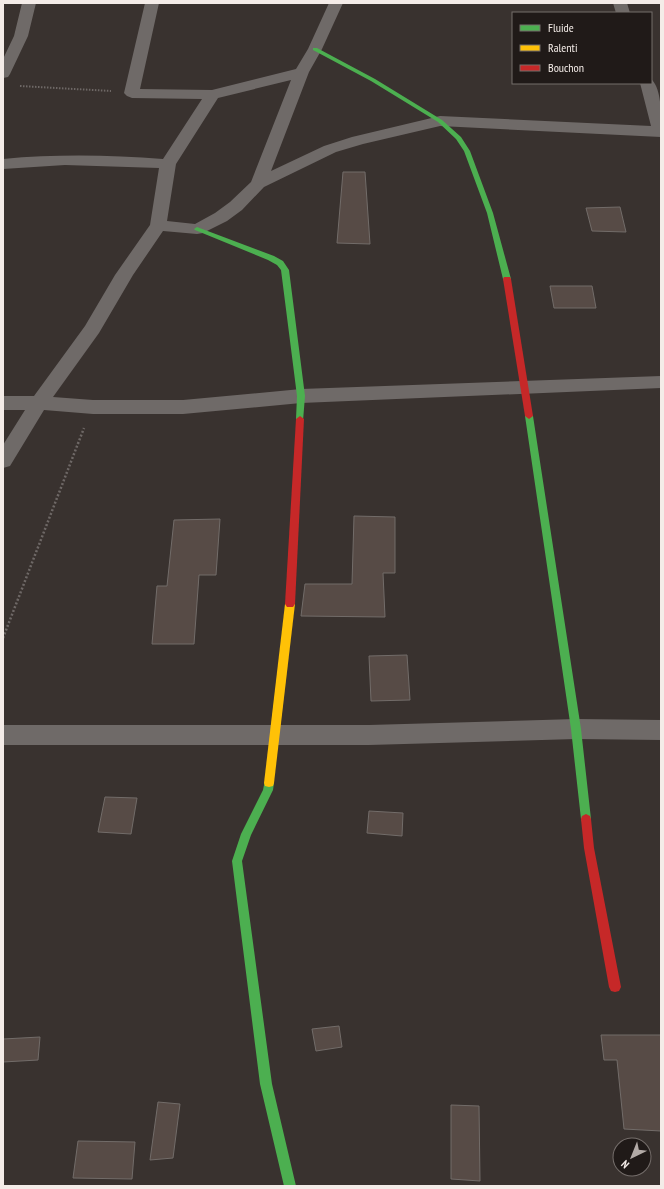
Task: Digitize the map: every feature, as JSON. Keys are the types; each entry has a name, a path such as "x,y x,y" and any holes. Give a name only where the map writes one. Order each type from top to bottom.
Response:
{"street":[{"path":"3,74 21,36 29,3"},
{"path":"152,3 132,93 212,95 264,83 302,72"},
{"path":"258,184 302,72 315,49 336,3"},
{"path":"315,49 373,80 440,121 459,138 467,151 490,213 508,288 524,386 576,729 589,848 615,987"},
{"path":"197,228 221,217 236,206 258,184 330,149 358,140 440,121 661,131 647,84"},
{"path":"3,461 39,403 93,329 124,275 158,225 168,164 212,95"},
{"path":"3,164 65,160 103,160 168,164"},
{"path":"158,225 197,228 271,258 280,263 285,270 302,396 292,588 268,790 246,834 237,861 266,1084 290,1186"},
{"path":"3,403 39,403 93,407 183,407 302,396 524,386 661,382"},
{"path":"3,735 370,735 576,729 661,730"}],"path":[{"path":"18,86 132,93"},
{"path":"3,638 93,407"}],"building":[{"path":"343,172 365,172 370,244 337,243"},
{"path":"620,207 626,232 592,231 586,208"},
{"path":"550,286 592,286 596,308 554,308"},
{"path":"354,516 395,517 395,573 383,573 385,617 301,616 305,584 352,584"},
{"path":"220,519 216,575 199,575 194,644 152,644 157,586 167,586 174,520"},
{"path":"407,655 410,700 371,701 369,656"},
{"path":"105,797 137,798 131,834 98,832"},
{"path":"369,811 403,813 402,836 367,833"},
{"path":"339,1026 342,1047 316,1051 312,1029"},
{"path":"601,1035 661,1035 661,1131 624,1129 617,1060 604,1060"},
{"path":"40,1037 38,1060 3,1062 3,1039"},
{"path":"158,1102 180,1104 173,1158 150,1160"},
{"path":"451,1105 479,1106 480,1181 451,1179"},
{"path":"78,1141 135,1142 132,1179 73,1178"}],"traffic: fast":[{"path":"315,49 373,80 440,121 459,138 467,151 490,213 507,279"},
{"path":"197,229 271,258 280,263 285,270 301,396 300,419"},
{"path":"529,416 576,729 586,819"},
{"path":"269,783 268,790 246,834 237,861 266,1084 290,1186"}],"traffic: slow":[{"path":"269,783 290,604"}],"traffic: jam":[{"path":"507,279 529,416"},
{"path":"290,604 300,419"},
{"path":"586,819 589,848 615,987"}]}
